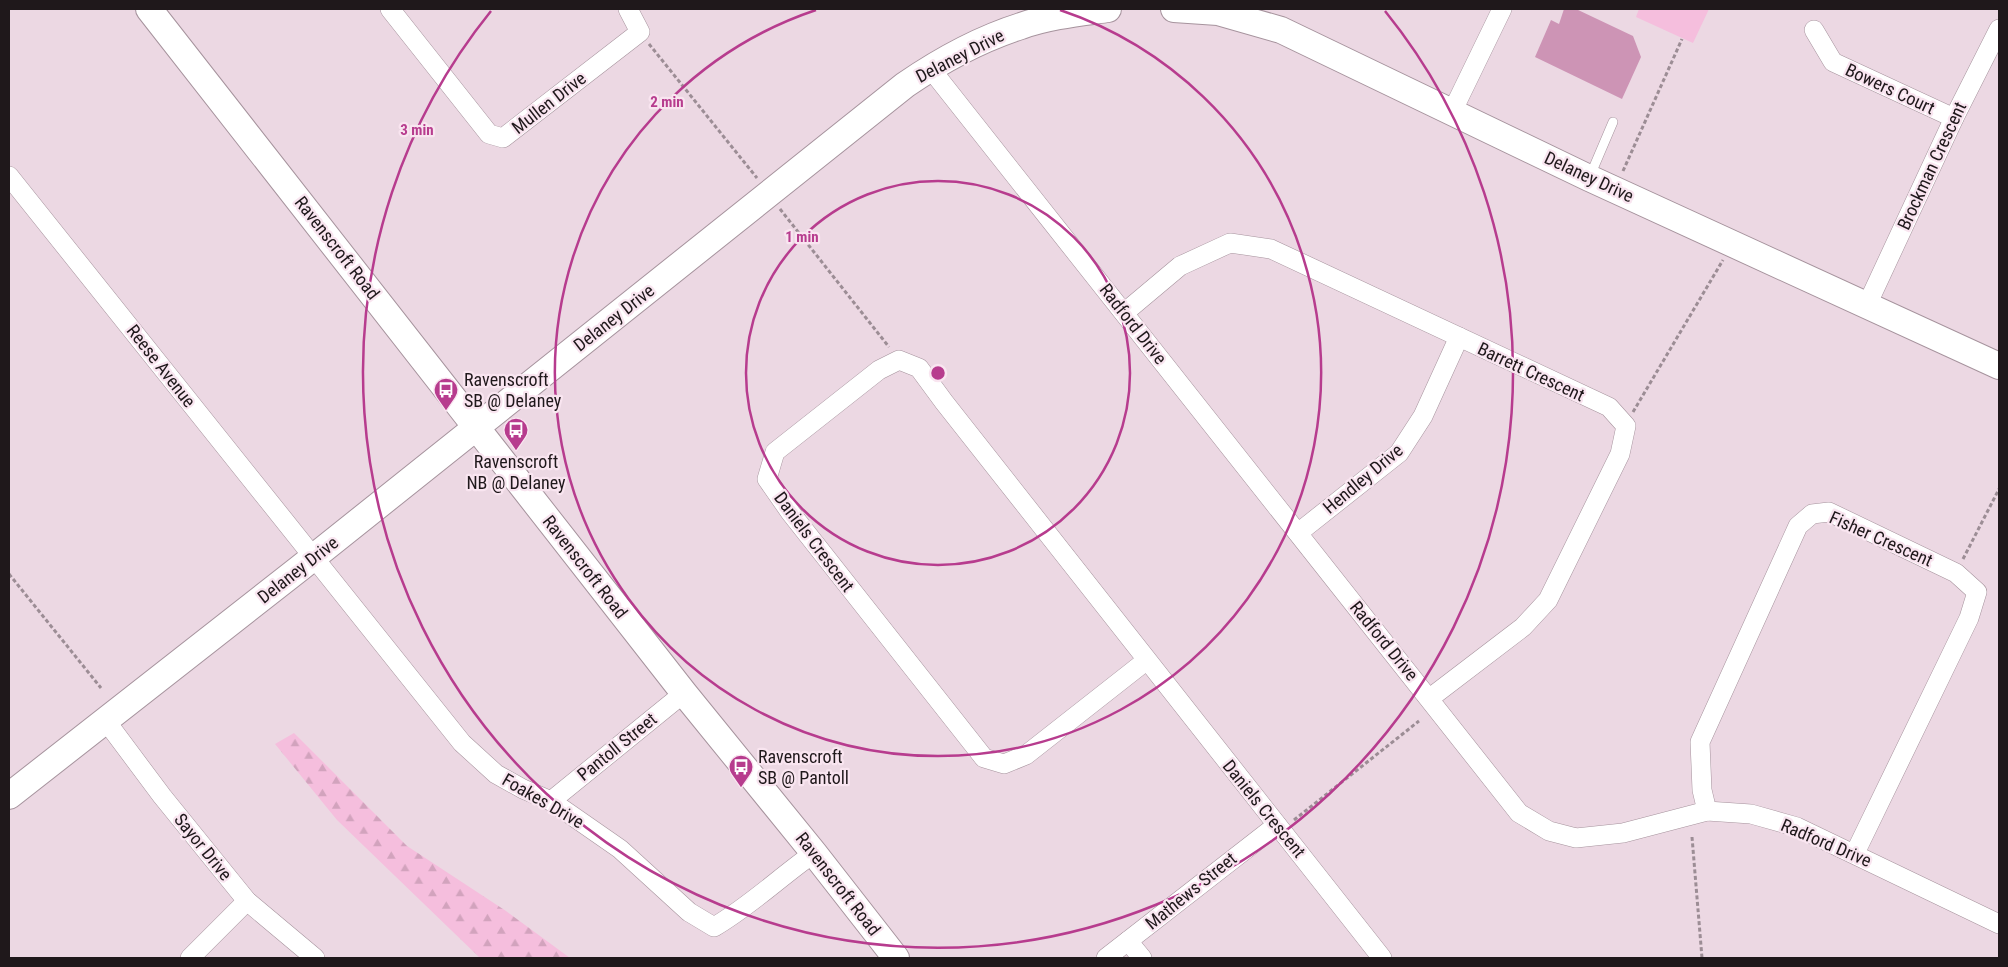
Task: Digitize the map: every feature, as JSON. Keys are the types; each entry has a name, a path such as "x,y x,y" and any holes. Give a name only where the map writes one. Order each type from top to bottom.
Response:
{"street":[{"name":"Ravenscroft Road","path":"149,9 684,693 814,853 896,958"},
{"name":"Mullen Drive","path":"390,9 489,134 503,138 640,32 628,9"},
{"name":"Delaney Drive","path":"9,796 313,558 905,85 930,68 972,46 1021,26 1064,15 1108,9"},
{"name":"Delaney Drive","path":"1174,9 1218,12 1281,30 1589,178 1999,366"},
{"path":"1452,112 1502,9"},
{"name":"Brockman Crescent","path":"1868,305 1954,118 1999,29"},
{"name":"Bowers Court","path":"1814,30 1833,62 1954,118"},
{"name":"Radford Drive","path":"930,68 1430,698 1519,813 1549,830 1576,838 1623,833 1706,811 1751,814 1797,827 1855,853 1999,924"},
{"name":"Reese Avenue","path":"9,176 313,558"},
{"name":"Barrett Crescent","path":"1124,313 1180,266 1230,242 1272,249 1458,338 1609,407 1626,426"},
{"name":"Hendley Drive","path":"1298,533 1399,453 1424,416 1458,338"},
{"name":"Daniels Crescent","path":"1147,660 1026,755 1004,764 984,758 790,512 767,479 775,452 879,370 899,360 919,368 1382,958"},
{"path":"1430,698 1523,627 1548,600 1620,454 1626,426"},
{"name":"Fisher Crescent","path":"1706,811 1702,790 1700,742 1798,526 1812,514 1829,512 1956,573 1977,592 1969,618 1855,853"},
{"name":"Foakes Drive","path":"313,558 462,743 496,774 523,790 550,801 620,850 689,912 714,927 738,914 790,870 814,853"},
{"name":"Pantoll Street","path":"550,801 684,693"},
{"name":"Sayor Drive","path":"106,721 162,796 247,901 315,958"},
{"name":"Mathews Street","path":"1106,958 1277,825"},
{"path":"190,958 247,901"},
{"path":"1128,941 1142,958"}],"lane":[{"path":"1589,178 1613,122"}],"path":[{"path":"1615,190 1682,39"},
{"path":"1626,426 1732,243"},
{"path":"1956,573 1999,489"},
{"path":"9,574 101,688"},
{"path":"1277,825 1292,822 1419,721"},
{"path":"1692,837 1702,958"}],"green space":[{"path":"1639,9 1709,9 1693,43 1636,17"},
{"path":"294,733 407,846 506,911 570,958 480,958 337,820 275,744"}],"building":[{"path":"1564,9 1576,9 1633,36 1641,57 1622,99 1535,57 1551,20 1559,24"}],"place":[{"name":"Ravenscroft SB @ Delaney","path":"446,411"},
{"name":"Ravenscroft NB @ Delaney","path":"516,451"},
{"name":"Ravenscroft SB @ Pantoll","path":"741,788"}]}
